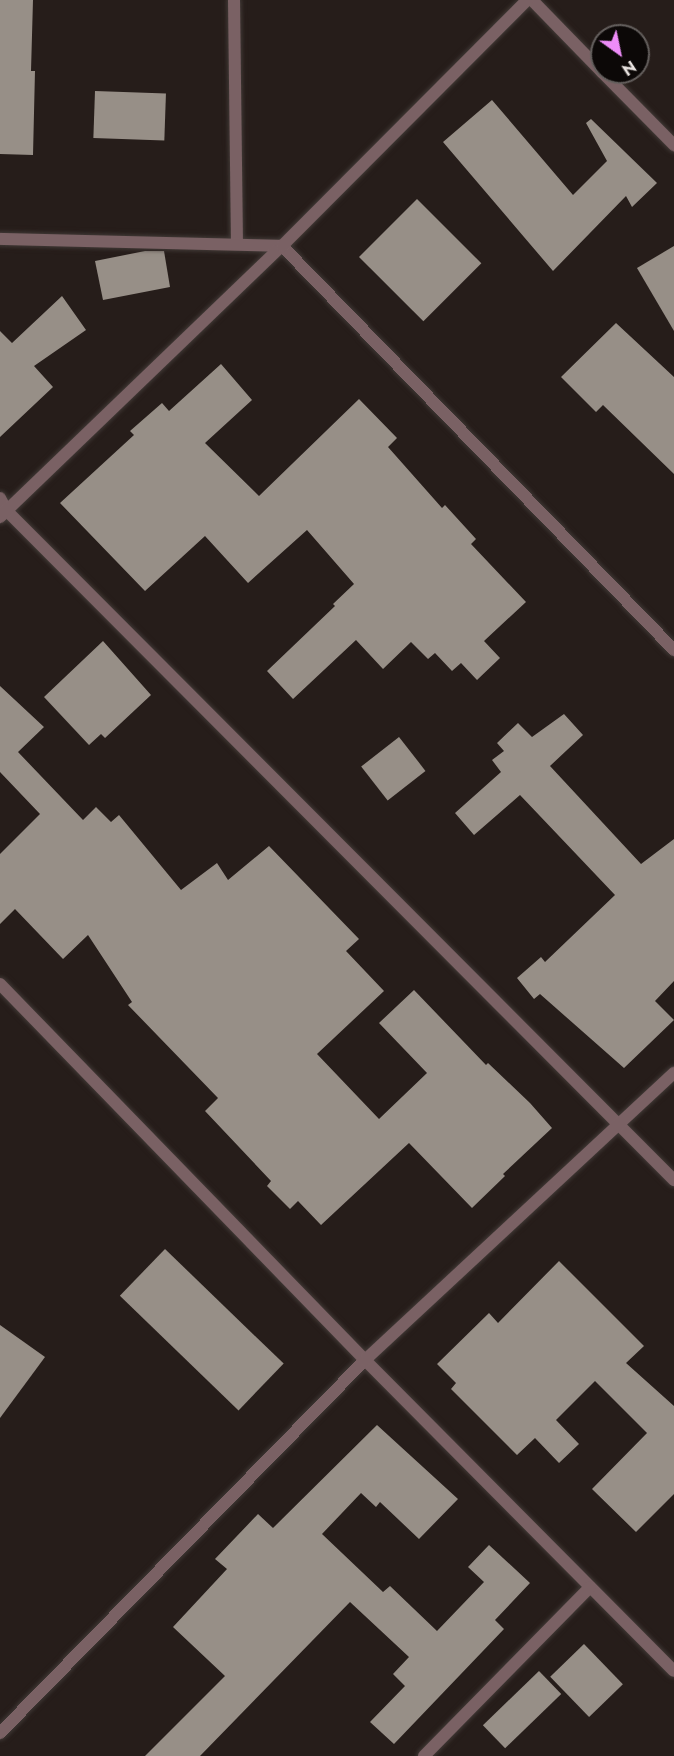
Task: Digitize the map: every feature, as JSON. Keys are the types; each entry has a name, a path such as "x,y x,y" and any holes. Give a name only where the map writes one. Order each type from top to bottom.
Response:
{"street":[{"path":"234,0 237,244"},
{"path":"3,514 282,246 530,0 590,60"},
{"path":"614,84 674,145"},
{"path":"0,239 282,246 674,650"},
{"path":"0,498 3,514 674,1180"},
{"path":"0,984 365,1360 674,1671"},
{"path":"0,1733 365,1360 674,1073"},
{"path":"424,1756 590,1587"}],"building":[{"path":"0,0 33,0 31,71 35,71 33,155 0,154"},
{"path":"95,91 166,93 164,140 93,138"},
{"path":"492,100 573,195 607,161 586,123 591,119 657,183 632,207 626,196 553,271 443,142"},
{"path":"417,199 481,263 423,321 359,257"},
{"path":"674,246 674,331 637,268"},
{"path":"145,251 164,251 170,287 103,300 95,261"},
{"path":"62,296 86,330 34,366 53,387 0,437 0,331 12,343"},
{"path":"616,323 674,377 674,474 603,405 596,412 561,377"},
{"path":"221,364 252,400 205,443 259,496 359,399 397,438 388,447 442,508 445,505 476,539 471,544 526,602 484,641 500,658 477,680 461,663 452,671 435,653 428,659 411,642 383,669 356,640 293,699 267,671 335,606 333,604 354,584 307,530 248,583 205,536 145,591 60,503 134,435 130,431 162,403 169,411"},
{"path":"103,641 151,695 105,738 101,734 89,745 44,697"},
{"path":"0,686 44,727 18,752 83,820 96,807 111,822 119,815 181,890 217,863 228,880 269,846 359,939 346,951 384,991 317,1054 379,1119 427,1073 379,1023 414,990 486,1065 488,1063 530,1103 552,1128 503,1174 505,1176 472,1208 409,1143 321,1225 298,1201 290,1209 267,1186 271,1181 205,1111 218,1098 128,1005 132,1002 88,935 63,959 15,909 0,924 0,854 40,814 0,772"},
{"path":"564,714 583,735 550,766 641,864 674,839 674,981 655,1001 674,1020 624,1068 540,994 534,999 517,978 541,957 545,962 615,895 520,795 474,835 455,813 501,772 492,760 504,751 497,743 518,723 532,737"},
{"path":"399,737 425,771 388,800 361,767"},
{"path":"165,1249 284,1364 239,1410 120,1296"},
{"path":"559,1261 644,1346 626,1363 674,1406 674,1494 636,1532 592,1489 647,1433 595,1381 556,1420 579,1444 559,1463 535,1438 517,1455 451,1389 456,1383 437,1364 489,1313 498,1323"},
{"path":"0,1325 45,1357 0,1418"},
{"path":"377,1425 458,1499 419,1539 380,1502 376,1507 361,1493 322,1534 383,1592 390,1586 437,1631 484,1582 468,1567 489,1545 530,1583 495,1620 504,1629 394,1744 370,1722 405,1686 393,1674 409,1657 350,1602 200,1756 145,1756 225,1676 173,1627 227,1569 215,1559 258,1514 273,1528"},
{"path":"584,1644 623,1684 589,1717 550,1677"},
{"path":"539,1671 561,1694 505,1748 483,1725"}]}
